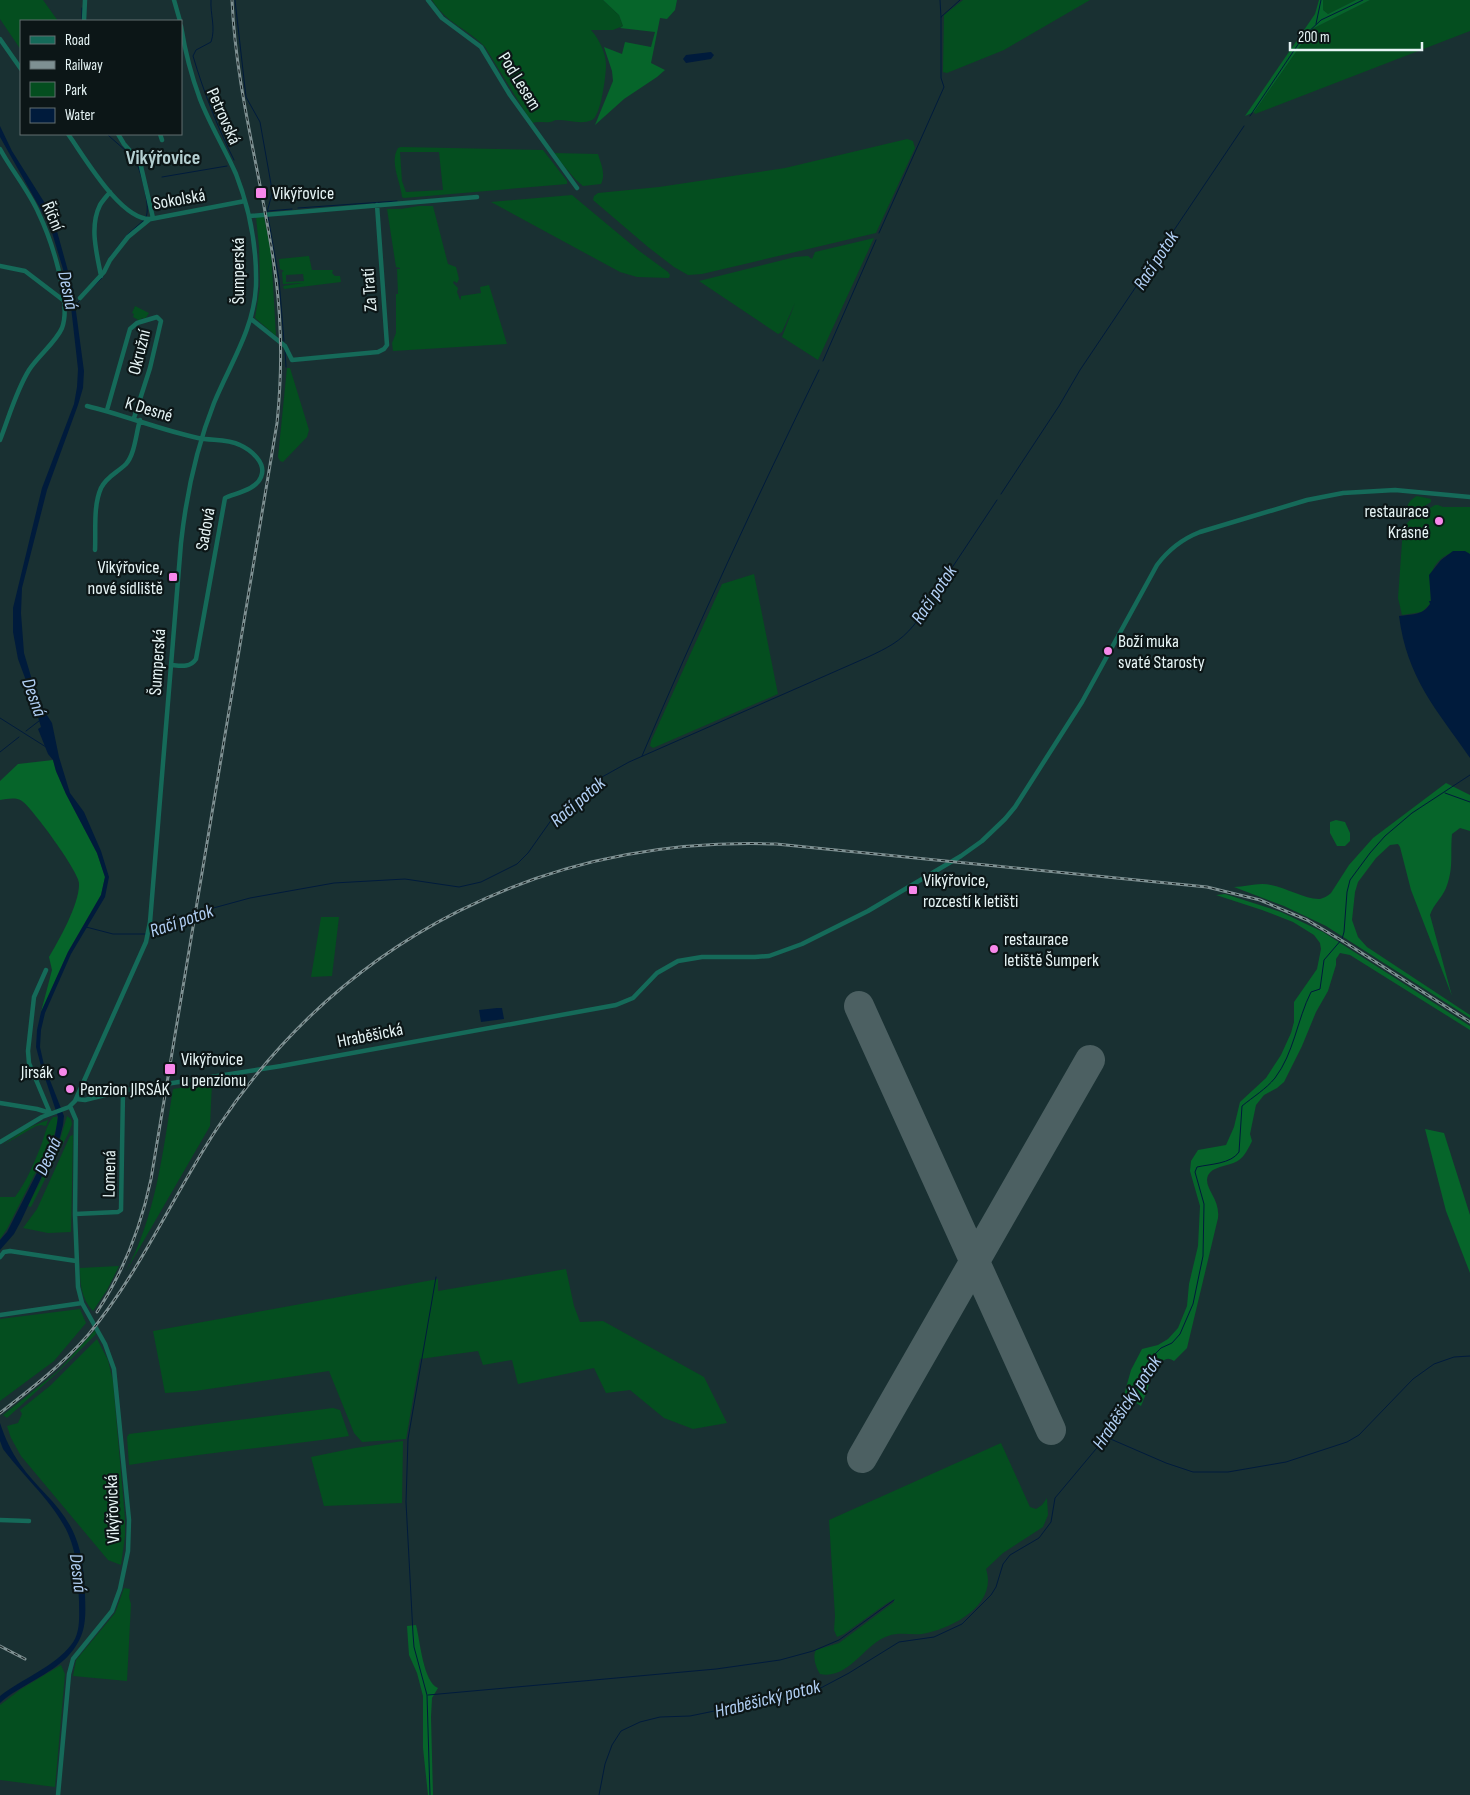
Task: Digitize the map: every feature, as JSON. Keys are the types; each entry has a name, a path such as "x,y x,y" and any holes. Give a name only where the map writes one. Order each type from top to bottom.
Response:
{"street":[{"path":"84,20 85,0"},
{"path":"174,0 180,20"},
{"name":"Pod Lesem","path":"428,0 442,18 481,47 510,95 577,188"},
{"path":"0,39 20,68"},
{"name":"Petrovská","path":"182,40 183,54 200,100 214,133 236,175 250,216"},
{"name":"Sokolská","path":"69,135 110,192 128,210 140,217 151,219 244,201"},
{"path":"80,298 102,275 110,260 125,241 134,231 151,219 140,162 119,135"},
{"path":"160,135 162,140"},
{"name":"Říční","path":"0,149 39,214 59,268 63,300 62,327 58,335 28,371 0,440"},
{"path":"102,275 95,244 95,223 100,206 110,192"},
{"path":"250,216 477,197"},
{"name":"Za Tratí","path":"251,319 285,346 292,360 378,352 384,349 386,345 377,205"},
{"name":"Šumperská","path":"70,1106 76,1099 148,934 183,522 190,485 213,405 244,340 251,319 256,285 255,252 250,216"},
{"path":"0,266 18,268 24,271 63,300"},
{"name":"Okružní","path":"107,410 130,329 137,323 157,317 161,320 150,368 134,418"},
{"name":"K Desné","path":"87,406 203,438"},
{"path":"95,550 97,505 101,488 108,477 126,464 130,457 140,420"},
{"name":"Sadová","path":"171,665 187,666 196,659 225,498 257,483 261,478 262,471 259,460 239,444 203,438"},
{"name":"Hraběšická","path":"76,1099 85,1100 124,1091 294,1063 616,1005 633,998 657,972 678,961 690,958 754,957 783,952 802,944 845,924 971,849 987,838 1005,819 1015,807 1082,702 1157,565 1171,548 1181,541 1200,532 1327,496 1381,490 1470,497"},
{"path":"46,970 34,997 28,1051 29,1063 52,1113"},
{"name":"Lomená","path":"75,1216 118,1212 121,1210 124,1091"},
{"path":"0,1103 52,1113"},
{"path":"0,1142 52,1113 70,1106"},
{"name":"Vikýřovická","path":"58,1795 69,1674 73,1659 112,1611 120,1589 130,1534 114,1366 105,1344 82,1303 78,1287 75,1216 76,1120 70,1106"},
{"path":"0,1257 6,1252 12,1251 76,1262"},
{"path":"0,1315 82,1303"},
{"path":"0,1520 29,1522"}],"green space":[{"path":"0,0 43,0 57,20 20,20 20,49 0,19"},
{"path":"432,0 603,0 619,15 623,26 613,30 591,30 602,46 606,65 602,95 595,117 584,122 555,120 532,123 485,47 444,15"},
{"path":"603,0 677,0 675,10 667,19 660,18 651,63 665,70 624,99 595,125 613,81 612,71 604,47 622,54 625,42 651,47 655,32 620,28 623,26 619,15"},
{"path":"963,0 1090,0 1004,50 947,73 943,72 944,15"},
{"path":"1319,0 1323,0 1323,10 1328,14 1356,0 1370,0 1312,29 1254,112 1245,116 1315,14"},
{"path":"1323,0 1356,0 1328,14 1323,10"},
{"path":"1370,0 1470,0 1470,31 1255,114 1254,112 1312,29"},
{"path":"907,139 913,141 915,148 876,233 702,274 688,275 674,267 593,200 594,196 598,193 659,187 785,168"},
{"path":"398,148 543,150 567,181 567,184 404,198 402,197 395,166","holes":["400,152 439,152 443,190 406,192 402,181"]},
{"path":"553,153 598,154 603,173 601,184 583,186"},
{"path":"572,195 638,250 668,272 669,278 637,277 620,272 491,202"},
{"path":"433,206 448,264 456,267 459,279 457,283 454,281 453,283 458,288 457,292 460,300 461,296 481,293 480,287 489,285 507,344 393,351 392,343 396,333 396,294 398,294 397,269 400,268 396,267 387,209"},
{"path":"256,217 264,217 271,251 276,336 255,318 260,287"},
{"path":"874,238 818,360 782,337 795,303 782,332 778,334 699,281 795,257 808,256 812,259 815,252"},
{"path":"309,256 312,270 333,270 332,273 335,276 340,276 341,282 284,289 283,286 303,283 283,284 282,272 284,271 280,269 279,259","holes":["303,274 304,281 286,282 286,275"]},
{"path":"135,306 149,313 145,319 142,318 140,321 133,317 134,314 132,313"},
{"path":"287,368 290,368 309,430 307,437 283,462 278,457"},
{"path":"1417,496 1431,499 1431,502 1412,514 1409,512 1408,504"},
{"path":"1435,505 1443,507 1470,507 1470,554 1464,552 1452,553 1441,559 1431,575 1430,604 1422,612 1402,615 1398,598 1403,528 1409,521"},
{"path":"754,574 778,694 653,748 650,746 651,741 722,584"},
{"path":"53,760 66,794 97,853 105,877 101,895 68,952 41,1012 52,970 49,957 73,911 79,883 64,854 28,806 17,799 0,800 0,781 18,764"},
{"path":"1446,783 1470,795 1470,831 1460,828 1452,834 1451,867 1448,881 1444,892 1430,915 1452,996 1411,890 1398,844 1390,845 1376,858 1358,882 1352,920 1358,937 1367,947 1470,1015 1470,1018 1326,926 1284,906 1234,887 1259,884 1277,886 1307,897 1320,899 1331,893 1349,865 1373,838"},
{"path":"1336,820 1345,822 1350,833 1350,841 1345,846 1337,846 1330,833 1330,822"},
{"path":"1225,894 1281,912 1323,932 1470,1026 1470,1030 1350,955 1340,953 1336,959 1328,991 1316,1012 1284,1082 1264,1095 1256,1105 1250,1134 1252,1141 1247,1151 1239,1160 1215,1169 1208,1175 1207,1180 1217,1206 1218,1218 1187,1348 1174,1361 1164,1360 1156,1367 1141,1406 1124,1395 1131,1370 1142,1349 1158,1345 1168,1339 1178,1328 1187,1306 1189,1284 1198,1246 1200,1206 1190,1171 1191,1161 1198,1150 1226,1145 1234,1127 1240,1102 1266,1078 1281,1055 1294,1022 1294,1002 1317,969 1321,949 1320,943 1314,935 1293,922 1216,895"},
{"path":"321,917 339,917 332,976 311,977"},
{"path":"212,1083 210,1126 125,1273 136,1252 151,1207 162,1160 173,1089"},
{"path":"67,1116 71,1119 72,1124 69,1132 31,1207 28,1206 59,1143"},
{"path":"53,1117 57,1117 58,1123 53,1138 7,1229 0,1239 0,1197 15,1197 19,1191 30,1171"},
{"path":"48,1120 46,1126 36,1126 3,1145 27,1128"},
{"path":"1425,1129 1444,1133 1470,1215 1470,1273 1446,1211"},
{"path":"73,1135 71,1232 48,1233 23,1228 37,1209 70,1136"},
{"path":"119,1266 107,1290 93,1311 82,1291 80,1268"},
{"path":"566,1269 574,1306 580,1322 603,1321 704,1377 727,1423 693,1429 664,1418 630,1390 606,1393 594,1368 518,1384 512,1360 483,1365 478,1351 420,1359 406,1439 362,1442 354,1433 329,1371 195,1391 165,1393 153,1331 438,1279 438,1291"},
{"path":"80,1309 86,1323 54,1361 0,1401 0,1319"},
{"path":"95,1330 96,1334 58,1372 7,1418 3,1415 58,1371"},
{"path":"97,1339 108,1360 113,1381 125,1519 121,1565 108,1560 21,1456 7,1426 18,1423 22,1414 20,1410 51,1385"},
{"path":"333,1408 340,1410 349,1436 129,1465 127,1437 129,1434"},
{"path":"403,1441 402,1503 324,1506 311,1457"},
{"path":"1001,1443 1030,1507 1036,1509 1047,1498 1048,1515 1043,1527 1003,1553 986,1569 988,1582 985,1594 979,1604 959,1621 922,1634 888,1636 872,1646 840,1672 820,1674 815,1662 814,1655 816,1650 839,1643 894,1602 893,1600 886,1604 837,1637 834,1630 835,1616 829,1520"},
{"path":"124,1588 130,1589 129,1597 131,1604 127,1681 73,1676 76,1660 115,1613"},
{"path":"416,1625 423,1660 429,1678 438,1688 432,1698 431,1717 433,1795 428,1795 423,1748 423,1696 417,1673 409,1655 407,1626"},
{"path":"61,1665 65,1674 55,1787 0,1780 0,1705 21,1689"}],"water":[{"path":"711,52 714,55 711,59 686,63 683,59 686,55"},
{"name":"Desná","path":"0,126 12,151 46,205 55,224 73,289 84,371 83,388 47,490 22,588 21,613 24,653 35,690 52,723 59,757 70,793 84,812 101,851 109,877 105,897 71,954 45,1013 41,1030 40,1047 44,1065 64,1116 60,1137 21,1221 14,1234 0,1250 0,1240 7,1232 55,1135 58,1117 36,1047 41,1012 68,952 101,895 105,877 97,853 66,794 53,760 48,754 38,729 41,727 18,659 13,632 13,608 42,488 74,404 78,369 69,289 50,226 0,137"},
{"path":"1453,551 1465,551 1470,554 1470,758 1435,708 1416,675 1403,638 1399,616 1416,614 1427,608 1430,604 1429,601 1431,601 1429,575 1441,560"},
{"path":"502,1008 504,1019 481,1022 479,1010"},
{"name":"Desná","path":"0,1423 8,1444 17,1459 64,1516 75,1536 83,1565 85,1612 82,1634 69,1655 62,1662 0,1703 0,1696 64,1653 71,1645 78,1630 79,1613 76,1561 68,1533 50,1505 3,1449 0,1441"}],"waterway":[{"path":"211,0 213,32 211,42 196,50 193,56 211,109 234,160"},
{"path":"235,0 246,97 260,122 271,184 272,194 267,212"},
{"path":"940,0 941,17"},
{"path":"879,233 944,87 941,78 941,17 960,0"},
{"path":"1316,24 1321,0"},
{"name":"Račí potok","path":"1250,116 1303,37 1321,20 1363,0"},
{"path":"82,8 82,20"},
{"name":"Račí potok","path":"1001,494 1059,406 1080,370 1244,126"},
{"path":"108,135 136,162 143,181 147,206 146,217"},
{"path":"162,177 227,166"},
{"path":"298,208 397,201"},
{"path":"268,211 292,209"},
{"path":"268,216 279,280 284,341"},
{"path":"110,257 127,235 144,220"},
{"path":"823,361 876,240"},
{"name":"Desná","path":"74,306 103,277"},
{"path":"285,350 286,367"},
{"path":"642,756 728,562 819,370"},
{"name":"Račí potok","path":"150,934 195,913 250,898 334,883 405,879 459,887 481,882 517,864 528,853 552,819 602,777 629,762 868,657 898,640 914,625 997,500"},
{"path":"0,718 46,747"},
{"name":"Desná","path":"26,731 39,721"},
{"path":"0,752 19,737"},
{"name":"Hraběšický potok","path":"599,1795 605,1764 612,1745 621,1731 640,1722 660,1717 690,1716 817,1690 899,1642 934,1637 962,1624 991,1595 996,1587 1003,1564 1010,1555 1039,1538 1051,1522 1055,1498 1106,1437 1123,1412 1153,1356 1161,1348 1172,1343 1180,1334 1193,1304 1203,1256 1204,1204 1195,1172 1197,1167 1226,1161 1239,1152 1242,1106 1268,1086 1287,1058 1311,992 1320,989 1324,960 1342,939 1350,880 1385,836 1412,813 1470,775"},
{"path":"1445,793 1470,802"},
{"name":"Račí potok","path":"86,927 113,934 146,934"},
{"path":"430,1795 427,1695 414,1647 406,1502 408,1439 436,1277"},
{"path":"1106,1437 1166,1463 1193,1472 1228,1472 1286,1462 1347,1442 1359,1435 1413,1379 1434,1364 1454,1357 1470,1356"},
{"path":"428,1695 716,1669 780,1660 813,1651 839,1640 894,1600"}],"runway":[{"path":"859,1006 1051,1430"},
{"path":"862,1458 1090,1060"}],"railway":[{"path":"97,1312 123,1265 137,1231 151,1179 277,423 281,351 278,297 265,209 239,70 232,0"},
{"path":"0,1413 57,1367 88,1335 124,1286 218,1127 269,1060 327,1001 390,951 459,911 533,880 610,858 692,846 776,844 1207,887 1260,900 1307,920 1470,1022"},
{"path":"0,1646 25,1659"}],"place":[{"name":"Vikýřovice","path":"261,193"},
{"name":"restaurace Krásné","path":"1439,521"},
{"name":"Vikýřovice, nové sídliště","path":"173,577"},
{"name":"Boží muka svaté Starosty","path":"1108,651"},
{"name":"Vikýřovice, rozcestí k letišti","path":"913,890"},
{"name":"restaurace letiště Šumperk","path":"994,949"},
{"name":"Vikýřovice u penzionu","path":"170,1069"},
{"name":"Jirsák","path":"63,1072"},
{"name":"Penzion JIRSÁK","path":"70,1089"}],"district":[{"name":"Vikýřovice","path":"163,157"}]}
